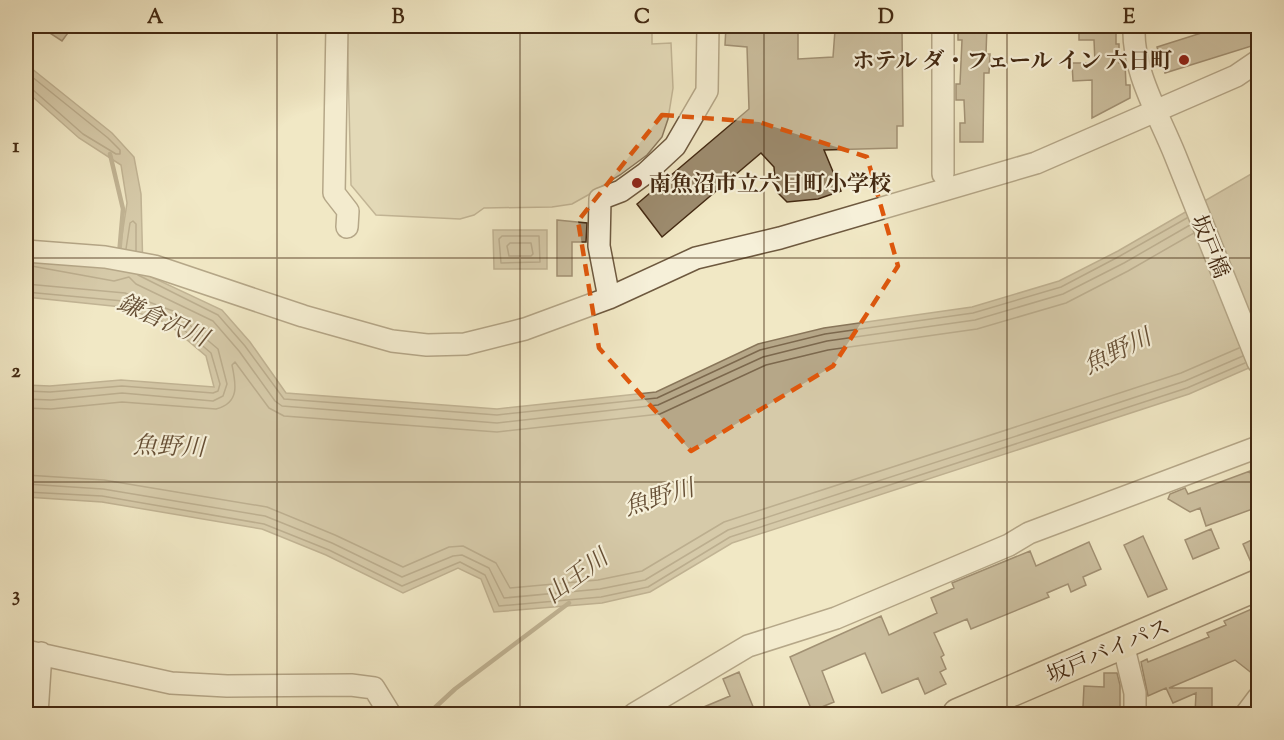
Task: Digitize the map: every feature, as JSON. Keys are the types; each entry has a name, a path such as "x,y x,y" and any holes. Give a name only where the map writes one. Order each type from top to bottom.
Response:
{"highway":[{"name":"坂戸バイパス","path":"963,714 1258,585"}],"street":[{"path":"337,26 334,194 348,211 347,227"},
{"path":"609,298 599,246 600,199 621,191 646,173 675,146 707,91 708,26"},
{"path":"943,174 944,26"},
{"name":"坂戸橋","path":"1134,26 1133,43 1143,82 1258,362"},
{"path":"26,251 118,259 154,266 303,316 392,341 427,345 465,344 525,329 609,298 696,258 780,238 1036,162 1160,120 1258,61"},
{"path":"634,714 748,646 836,618 1009,545 1029,533 1258,447"},
{"path":"1123,644 1135,693 1135,714"},
{"path":"37,714 33,652 171,683 227,686 351,685 374,688 390,714"},
{"path":"1246,714 1258,698"}],"highlighted area":[{"path":"662,115 759,122 867,157 898,266 833,366 691,451 599,348 578,221"}],"shaded area":[{"path":"347,26 652,26 652,44 671,43 673,88 668,119 662,137 647,155 620,175 572,204 552,207 484,208 474,215 460,219 376,215 351,185"}],"water":[{"path":"26,64 112,133 134,157 141,194 143,273 222,310 250,342 286,393 497,409 656,392 758,344 824,328 972,307 1059,281 1118,251 1258,170 1258,364 1189,394 732,543 650,592 602,603 494,612 481,579 458,568 403,593 326,555 262,529 102,502 26,497 26,385 50,386 121,380 214,387 206,356 167,323 122,307 26,297 26,252 117,268 127,203 121,165 79,138 26,91"},
{"path":"493,230 547,230 547,269 494,269"}],"building":[{"path":"39,26 73,26 62,41"},
{"path":"726,26 798,26 798,59 833,57 835,30 902,30 903,126 897,126 897,148 824,150 841,191 818,199 787,202 776,191 774,167 761,153 662,237 637,204 749,109 747,47 725,45"},
{"path":"958,26 987,26 986,54 990,54 989,73 984,73 983,142 960,142 960,123 965,123 964,100 956,100 956,84 960,84 962,40 958,40"},
{"path":"1079,26 1116,26 1119,63 1125,63 1126,85 1130,85 1130,98 1092,118 1092,80 1073,81 1072,63 1095,63 1094,40 1079,40"},
{"name":"ホテル ダ・フェール イン 六日町","path":"1213,26 1258,26 1258,44 1165,73 1157,47 1214,29"},
{"path":"557,220 587,223 586,242 572,242 572,276 557,276"},
{"path":"1250,471 1251,476 1258,473 1258,507 1206,526 1200,508 1190,512 1168,499 1170,494 1185,488 1188,494"},
{"path":"1211,529 1219,548 1193,559 1185,540"},
{"path":"1143,536 1167,589 1148,597 1124,545"},
{"path":"1258,537 1258,568 1254,569 1243,544"},
{"path":"1089,542 1101,569 1083,577 1086,585 1071,592 1068,584 1047,593 1049,597 971,629 967,619 934,633 944,655 941,657 946,669 940,672 946,684 925,694 918,678 882,693 865,653 822,671 834,702 812,711 790,657 881,616 889,635 937,613 931,598 954,588 952,583 1030,551 1036,566"},
{"path":"1254,608 1258,618 1258,678 1235,660 1169,688 1212,688 1212,714 1195,714 1196,693 1173,703 1166,688 1148,696 1141,662 1147,659 1148,662 1209,637 1207,633 1226,625 1224,621"},
{"path":"739,672 756,714 687,714 730,696 723,679"},
{"path":"1104,673 1117,673 1120,685 1120,714 1103,714 1103,707 1083,707 1084,686 1104,687"}],"waterway":[{"path":"110,154 123,209 119,255"},
{"name":"山王川","path":"428,714 455,689 569,603"}],"place":[{"name":"ホテル ダ・フェール イン 六日町","path":"1184,60"},
{"name":"南魚沼市立六日町小学校","path":"637,183"}],"water label":[{"name":"鎌倉沢川","path":"163,320"},
{"name":"魚野川","path":"1117,351"},
{"name":"魚野川","path":"169,446"},
{"name":"魚野川","path":"659,497"}]}
